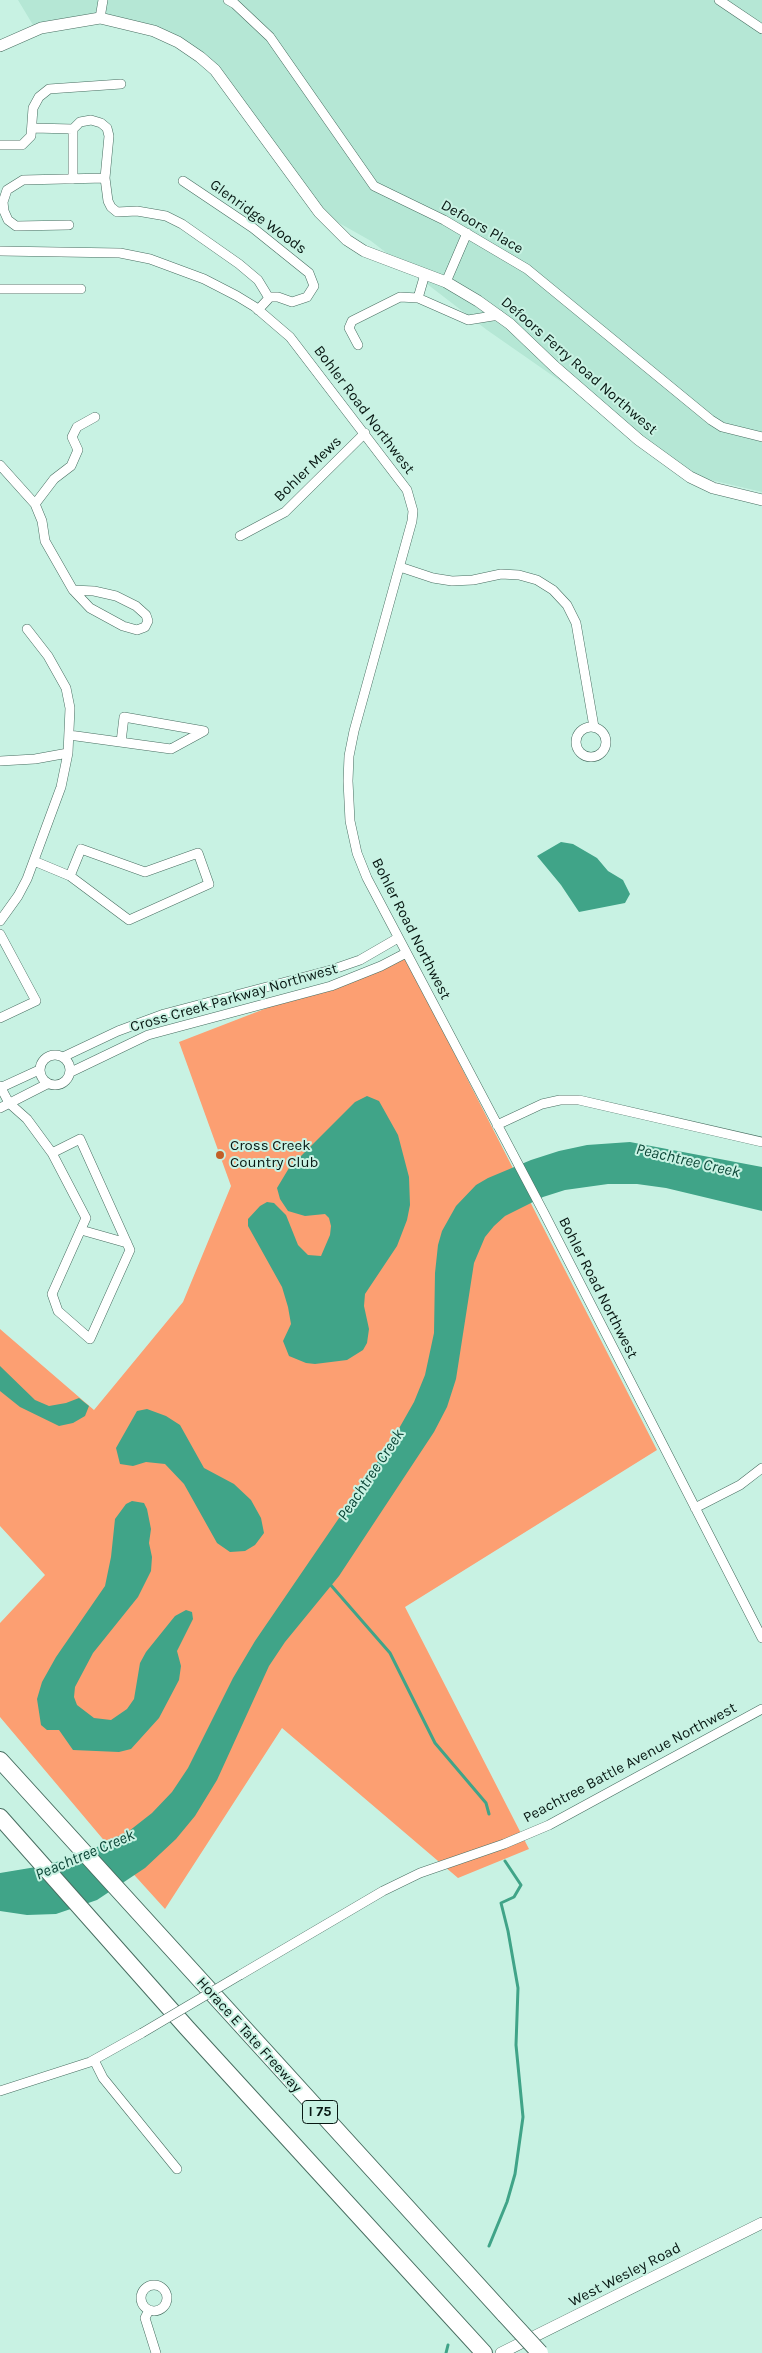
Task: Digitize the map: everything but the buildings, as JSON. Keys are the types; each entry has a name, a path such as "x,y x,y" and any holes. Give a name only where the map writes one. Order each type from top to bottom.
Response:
{"highway":[{"name":"Horace E Tate Freeway","path":"0,1760 540,2353"},
{"name":"I 75","path":"1,1818 186,2028 484,2353"}],"street":[{"path":"100,18 103,0"},
{"name":"Defoors Place","path":"228,0 235,4 270,37 374,186 467,233 527,269 711,420 722,427 762,437"},
{"path":"719,0 762,29"},
{"name":"Defoors Ferry Road Northwest","path":"0,46 41,28 100,18 154,31 178,42 200,56 221,78 334,228 364,250 446,282 499,316 611,416 677,469 713,488 762,500"},
{"path":"0,145 22,145 31,136 33,108 39,97 49,89 121,84"},
{"path":"73,179 73,129 80,122 91,120 101,123 107,128 109,136 105,178 108,201 111,207 117,212 137,211 166,216 182,224 240,264 258,280 269,298 258,310"},
{"path":"33,128 73,129"},
{"path":"69,225 16,226 8,220 3,202 7,190 23,180 105,178"},
{"name":"Glenridge Woods","path":"183,181 253,228 302,266 312,278 312,292 302,300 292,302 278,297 269,298"},
{"path":"446,282 467,233"},
{"name":"Bohler Road Northwest","path":"0,251 120,253 150,258 204,279 258,310 275,323 303,352 403,483 411,500 412,521 354,731 348,781 350,821 357,854 367,878 544,1213 762,1638"},
{"path":"418,298 425,274"},
{"path":"0,289 81,289"},
{"path":"358,345 349,328 352,321 400,297 418,298 468,320 499,316"},
{"path":"35,504 54,479 71,466 78,450 72,437 78,427 95,417"},
{"name":"Bohler Mews","path":"240,536 285,512 365,433"},
{"path":"0,465 35,504 42,521 45,541 73,590 90,608 123,626 137,630 145,627 148,621 146,615 136,606 116,596 94,591 73,590"},
{"path":"400,567 433,578 452,581 473,580 501,574 519,575 537,580 553,590 567,605 576,623 594,728"},
{"path":"0,921 18,896 34,861 61,787 68,752 70,708 66,688 48,656 27,628"},
{"path":"69,735 120,742 171,749 204,732 124,717 120,742"},
{"path":"0,760 35,759 68,752"},
{"path":"34,861 70,876 129,920 209,884 198,853 145,872 81,849 70,876"},
{"path":"0,934 36,1001 0,1018"},
{"name":"Cross Creek Parkway Northwest","path":"64,1057 118,1031 164,1014 331,970 360,960 398,938"},
{"name":"Cross Creek Parkway Northwest","path":"71,1072 148,1036 330,986 381,966 406,953"},
{"path":"56,1054 64,1057 69,1063 71,1072 68,1079 62,1084 55,1086 48,1084 42,1078 39,1070 42,1061 48,1056 56,1054"},
{"path":"39,1070 0,1087 9,1103 26,1119 52,1153 86,1218 52,1294 58,1311 90,1339 130,1250 80,1139 52,1153"},
{"path":"0,1108 48,1084"},
{"path":"498,1125 542,1104 560,1100 579,1100 762,1142"},
{"path":"81,1230 127,1243"},
{"path":"695,1508 740,1485 762,1468"},
{"name":"Peachtree Battle Avenue Northwest","path":"0,2091 94,2060 383,1890 420,1873 504,1844 549,1825 762,1708"},
{"path":"94,2060 103,2078 176,2169"},
{"name":"West Wesley Road","path":"501,2353 762,2223"},
{"path":"149,2310 145,2318 156,2353"}],"shaded area":[{"path":"18,0 762,0 762,492 698,477 487,330 371,241 316,210 215,65 165,35 105,19 36,30"},
{"path":"404,955 657,1450 405,1607 529,1849 458,1878 282,1728 165,1909 118,1857 0,1717 0,1623 45,1575 0,1526 0,1329 94,1410 183,1302 231,1186 179,1042"}],"water":[{"path":"561,842 573,844 597,858 608,871 623,880 630,894 625,903 579,912 561,885 537,856"},
{"path":"367,1096 379,1101 398,1135 409,1177 410,1205 407,1220 397,1246 365,1294 364,1306 369,1329 367,1343 363,1350 347,1360 315,1364 306,1363 289,1356 283,1341 291,1324 288,1307 282,1287 248,1226 248,1219 260,1206 267,1202 274,1203 286,1215 298,1245 308,1255 321,1256 330,1235 331,1226 329,1218 325,1214 305,1216 288,1211 280,1199 277,1188 289,1168 355,1102"},
{"name":"Peachtree Creek","path":"630,1142 762,1167 762,1211 666,1188 637,1184 608,1184 565,1190 543,1197 505,1216 494,1226 485,1237 474,1263 456,1379 447,1407 434,1432 339,1576 285,1642 269,1666 217,1780 195,1816 176,1839 145,1868 97,1900 56,1914 27,1915 0,1911 0,1873 64,1860 91,1850 129,1831 152,1813 172,1792 188,1768 233,1678 255,1641 393,1439 414,1402 425,1375 434,1333 435,1273 438,1245 442,1231 456,1206 476,1185 531,1160 587,1145"},
{"path":"0,1366 35,1400 49,1406 79,1398 89,1406 85,1416 73,1423 59,1426 20,1407 0,1391"},
{"path":"147,1409 166,1416 180,1425 204,1468 234,1484 251,1500 261,1518 264,1533 255,1545 245,1551 230,1552 217,1543 184,1484 165,1464 146,1462 133,1466 120,1464 116,1448 137,1411"},
{"path":"132,1501 144,1503 147,1509 151,1529 149,1543 152,1557 151,1571 138,1597 93,1653 75,1687 74,1697 77,1705 94,1718 111,1720 127,1709 134,1699 140,1663 146,1652 175,1616 186,1610 192,1612 193,1619 177,1651 181,1666 179,1680 159,1718 131,1749 119,1752 73,1750 59,1730 47,1730 41,1725 37,1699 42,1682 56,1657 105,1586 111,1557 115,1519 126,1504"}],"waterway":[{"path":"329,1583 390,1653 435,1743 486,1803 489,1814"},
{"path":"489,2246 507,2202 515,2174 523,2117 516,2045 518,1988 501,1903 514,1897 521,1885 505,1861"},
{"path":"446,2353 448,2345"}],"place":[{"name":"Cross Creek Country Club","path":"220,1155"}]}
